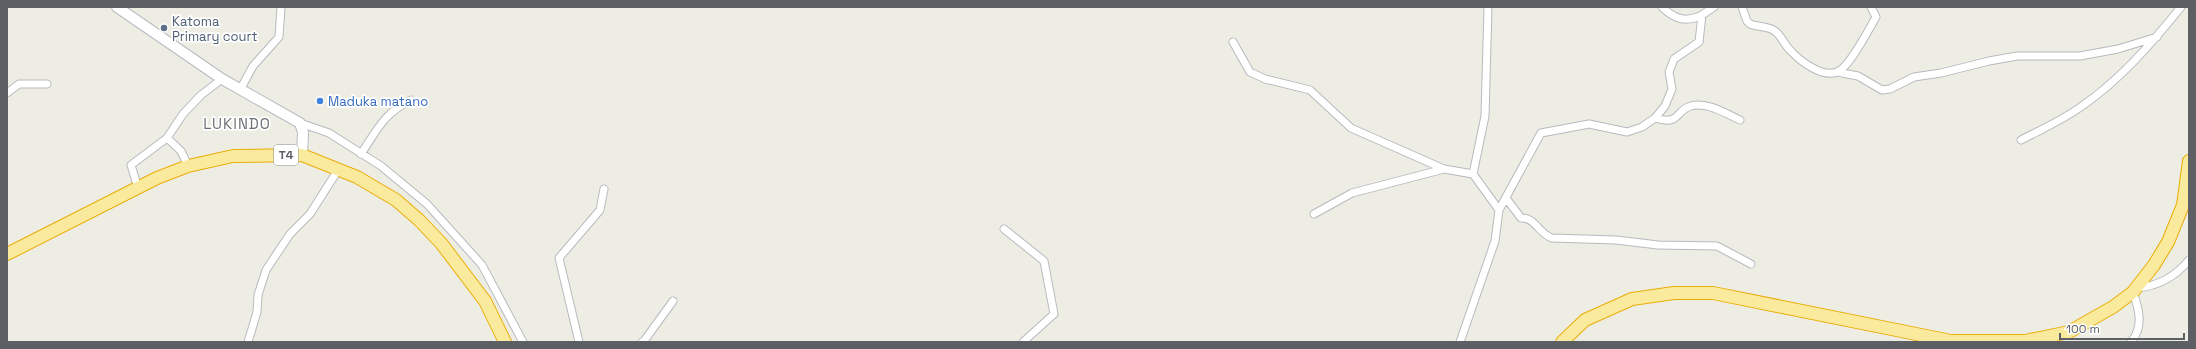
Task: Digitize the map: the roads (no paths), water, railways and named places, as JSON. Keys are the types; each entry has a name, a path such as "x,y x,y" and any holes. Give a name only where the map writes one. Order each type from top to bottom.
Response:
{"highway":[{"name":"T4","path":"7,254 138,188 188,166 233,156 302,155 357,178 396,200 419,220 441,243 485,302 505,342"},
{"path":"1562,342 1585,320 1632,299 1674,293 1713,293 1951,341 2025,341 2069,332 2113,307 2135,290 2154,265 2168,242 2183,205 2189,161"}],"main road":[{"path":"117,7 222,79 241,88 300,124 303,132 302,155"}],"street":[{"path":"241,88 253,66 279,37 281,7"},
{"path":"1473,174 1485,116 1488,7"},
{"path":"1662,7 1674,17 1684,20 1702,15 1714,7"},
{"path":"1742,7 1747,21 1750,24 1775,30 1791,52 1820,72 1837,72 1858,76 1882,90 1886,90 1914,77 1941,73 1990,60 2017,56 2080,56 2118,49 2157,37"},
{"path":"1837,72 1845,66 1876,17 1871,7"},
{"path":"2021,140 2083,106 2111,83 2157,37 2181,7"},
{"path":"1460,342 1495,241 1499,210 1541,133 1589,124 1627,132 1642,127 1656,118 1665,106 1672,89 1669,72 1674,59 1699,42 1702,15"},
{"path":"1233,42 1250,72 1265,79 1310,90 1351,128 1444,169 1473,174 1499,210"},
{"path":"138,188 131,165 167,138 183,114 201,95 222,79"},
{"path":"7,93 19,84 47,84"},
{"path":"361,154 379,123 397,107 411,100"},
{"path":"1656,118 1670,120 1679,116 1690,106 1697,105 1713,108 1740,120"},
{"path":"300,124 329,133 381,166 427,204 482,265 523,342"},
{"path":"167,138 181,150 188,166"},
{"path":"1314,214 1352,193 1444,169"},
{"path":"248,342 257,312 258,295 266,270 290,234 310,214 338,170"},
{"path":"580,342 558,258 600,210 604,189"},
{"path":"1506,198 1521,218 1528,219 1545,234 1552,238 1616,240 1658,245 1717,246 1751,264"},
{"path":"1004,229 1044,261 1054,314 1023,342"},
{"path":"2132,342 2137,335 2139,323 2135,290 2149,287 2166,280 2189,260"},
{"path":"642,342 673,301"}],"place":[{"name":"Katoma Primary court","path":"164,28"},
{"name":"Maduka matano","path":"320,101"}],"district":[{"name":"LUKINDO","path":"237,124"}]}
